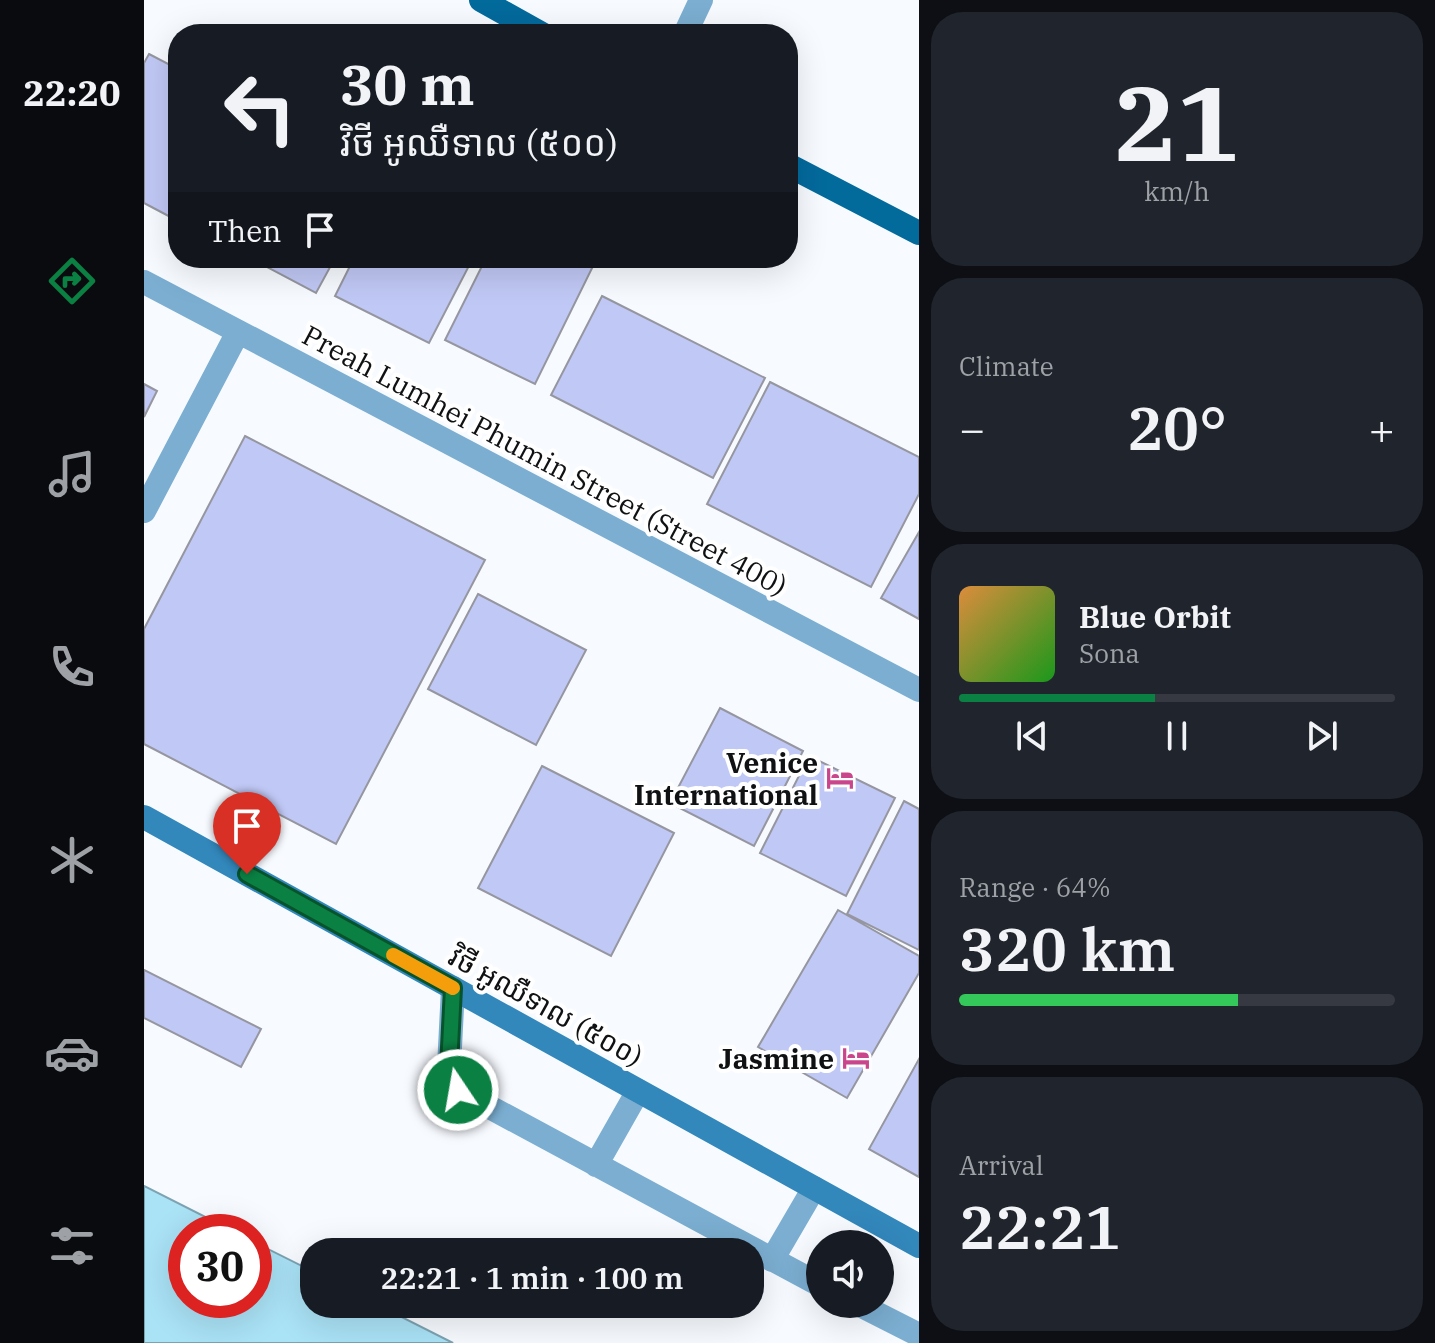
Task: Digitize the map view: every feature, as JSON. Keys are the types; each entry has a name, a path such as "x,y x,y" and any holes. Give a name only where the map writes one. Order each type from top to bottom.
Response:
{"main road":[{"path":"481,0 524,24"},
{"path":"798,170 919,233"}],"street":[{"path":"690,24 701,0"},
{"name":"Preah Lumhei Phumin Street (Street 400)","path":"144,282 919,690"},
{"path":"144,511 238,332"},
{"name":"វិថី អូឈឺទាល (៥០០)","path":"144,817 919,1246"},
{"path":"453,988 449,1067 458,1090 806,1278"},
{"path":"596,1165 638,1091"},
{"path":"772,1260 814,1188"},
{"path":"886,1318 919,1335"}],"water":[{"path":"144,1186 199,1214 168,1214 168,1318 272,1318 272,1251 300,1265 300,1318 404,1318 453,1343 144,1343"}],"building":[{"path":"149,54 168,64 168,216 144,203 144,63"},
{"path":"269,268 330,268 316,293"},
{"path":"349,268 468,268 429,343 335,296"},
{"path":"481,268 592,268 535,384 445,340"},
{"path":"602,296 765,378 713,478 551,395"},
{"path":"770,382 919,457 919,494 871,587 707,504"},
{"path":"144,384 157,391 144,417"},
{"path":"245,436 485,560 336,844 144,744 144,629"},
{"path":"919,532 919,619 881,598"},
{"path":"478,594 586,650 536,745 428,689"},
{"path":"720,708 803,751 754,846 670,803"},
{"path":"809,756 895,798 846,896 760,853"},
{"path":"542,766 674,833 611,956 478,888"},
{"path":"904,801 919,809 919,950 847,914"},
{"path":"838,910 919,956 919,973 847,1098 758,1047"},
{"path":"144,970 261,1029 241,1067 144,1018"},
{"path":"919,1059 919,1177 869,1149"}],"slow traffic":[{"path":"393,955 453,988"}],"place":[{"name":"Venice International","path":"840,778"},
{"name":"Jasmine","path":"856,1058"}],"route":[{"path":"247,874 453,988 449,1067 458,1090"}]}
